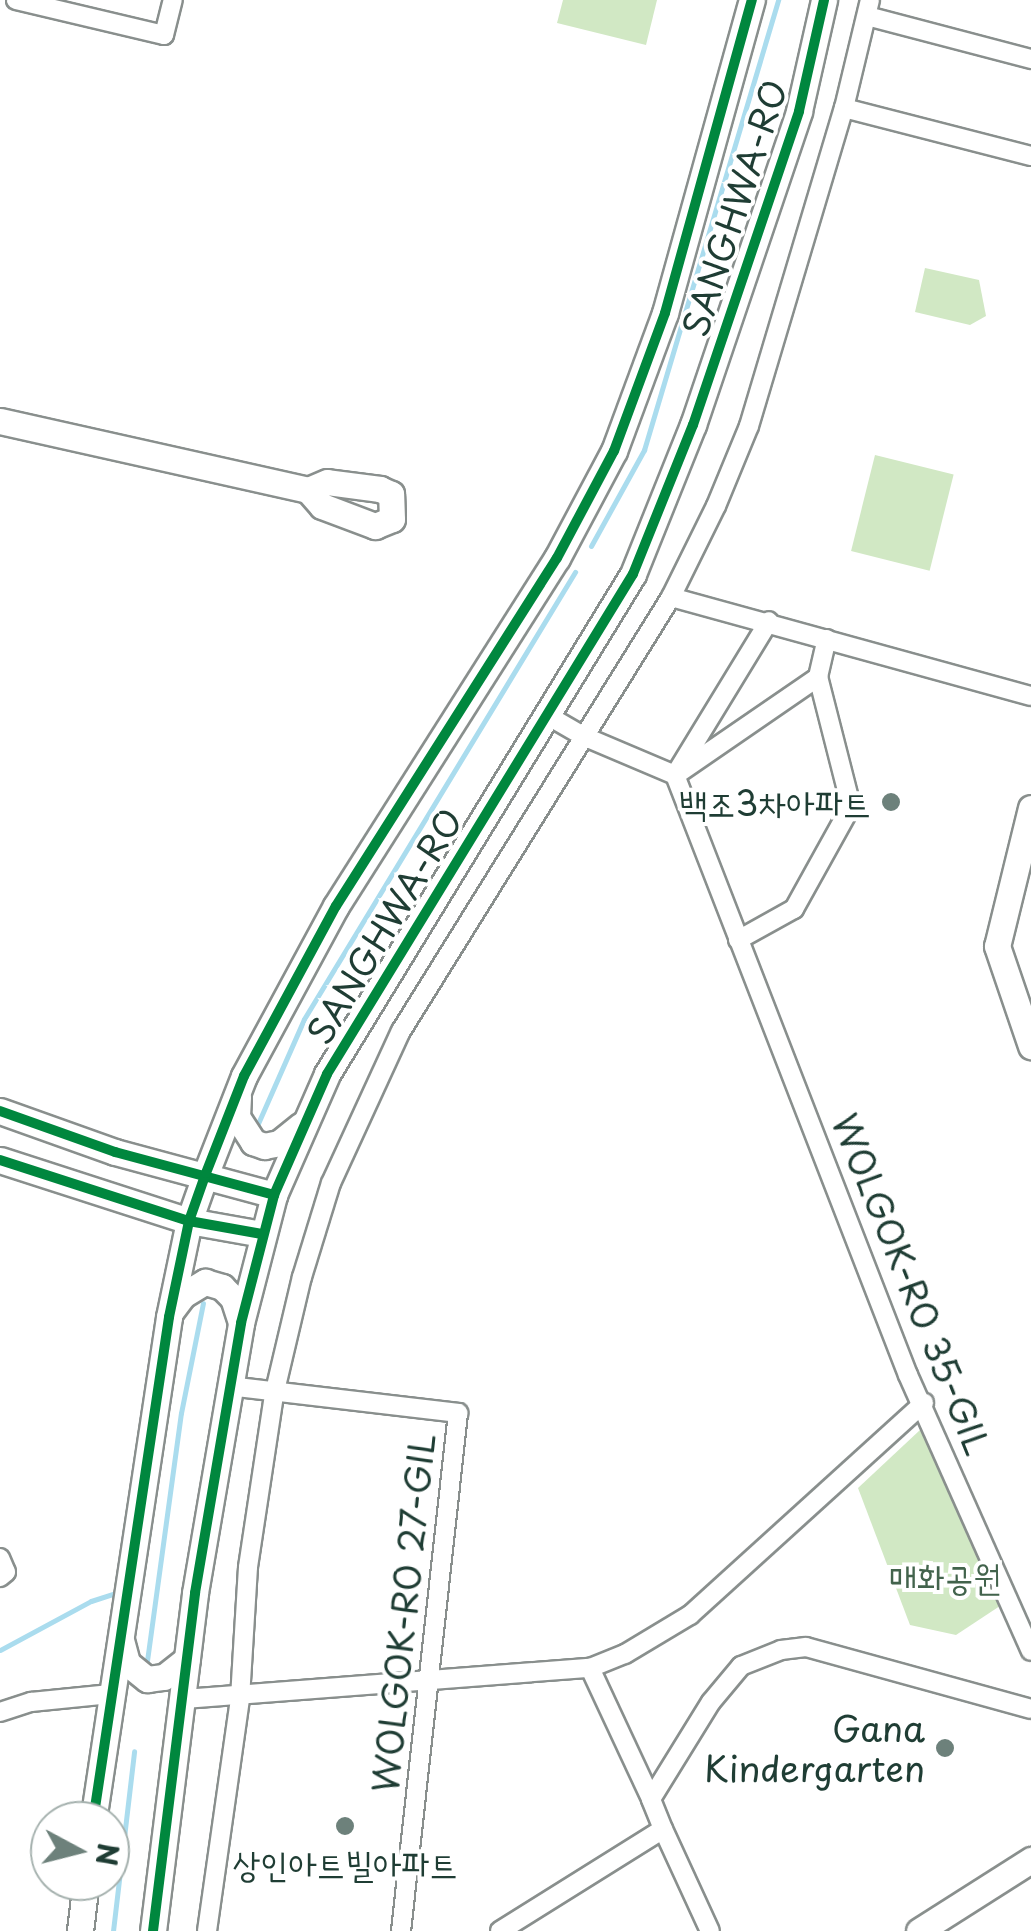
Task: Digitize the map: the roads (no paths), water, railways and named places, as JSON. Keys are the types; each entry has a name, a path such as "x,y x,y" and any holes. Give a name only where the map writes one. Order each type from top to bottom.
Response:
{"main road":[{"name":"SANGHWA-RO","path":"95,1801 170,1312 189,1220 206,1173 240,1087 336,906 558,558 614,450 664,314 752,0"},
{"name":"SANGHWA-RO","path":"152,1931 186,1659 229,1386 274,1194 301,1125 327,1074 632,574 693,425 799,112 824,0"},
{"path":"0,422 308,490"},
{"path":"1031,808 997,946 1031,1046"},
{"path":"240,1087 238,1117 253,1142 279,1143 301,1125"},
{"path":"0,1111 115,1152 274,1194"},
{"path":"0,1160 189,1220 262,1234"},
{"path":"170,1312 182,1295 205,1282 222,1288 233,1298 241,1322"},
{"path":"120,1636 127,1663 147,1679 164,1677 186,1659"},
{"path":"919,1931 1031,1860"},
{"path":"80,1931 84,1901"}],"street":[{"path":"28,1 164,34 173,0"},
{"path":"207,1931 240,1698 248,1567 274,1394 319,1220 361,1113 401,1031 672,597 749,426 844,108 868,8 1031,59"},
{"path":"844,108 1031,156"},
{"path":"672,597 1031,696"},
{"path":"676,775 769,621"},
{"path":"738,940 794,909 851,806 818,677 827,639"},
{"path":"676,775 818,677"},
{"path":"545,714 583,736 676,775"},
{"name":"WOLGOK-RO 35-GIL","path":"676,775 908,1375 924,1403 1031,1651"},
{"name":"WOLGOK-RO 27-GIL","path":"229,1386 458,1413 401,1931"},
{"path":"184,1699 240,1698 426,1679 590,1668 664,1634 690,1615 924,1403"},
{"path":"0,1558 6,1572 0,1577"},
{"path":"651,1799 711,1702 740,1666 781,1650 806,1647 1031,1709"},
{"path":"590,1668 710,1931"},
{"path":"0,1712 31,1702 111,1694"},
{"path":"500,1931 663,1829"}],"waterway":[{"path":"591,546 644,450 778,0"},
{"path":"256,1128 304,1019 575,572"},
{"path":"146,1668 181,1413 203,1303"},
{"path":"0,1650 91,1601 118,1592"},
{"path":"113,1931 134,1751"}],"place":[{"name":"백조3차아파트","path":"891,802"},
{"name":"Gana Kindergarten","path":"945,1748"},
{"name":"상인아트빌아파트","path":"345,1826"}],"park label":[{"name":"매화공원","path":"945,1576"}]}
